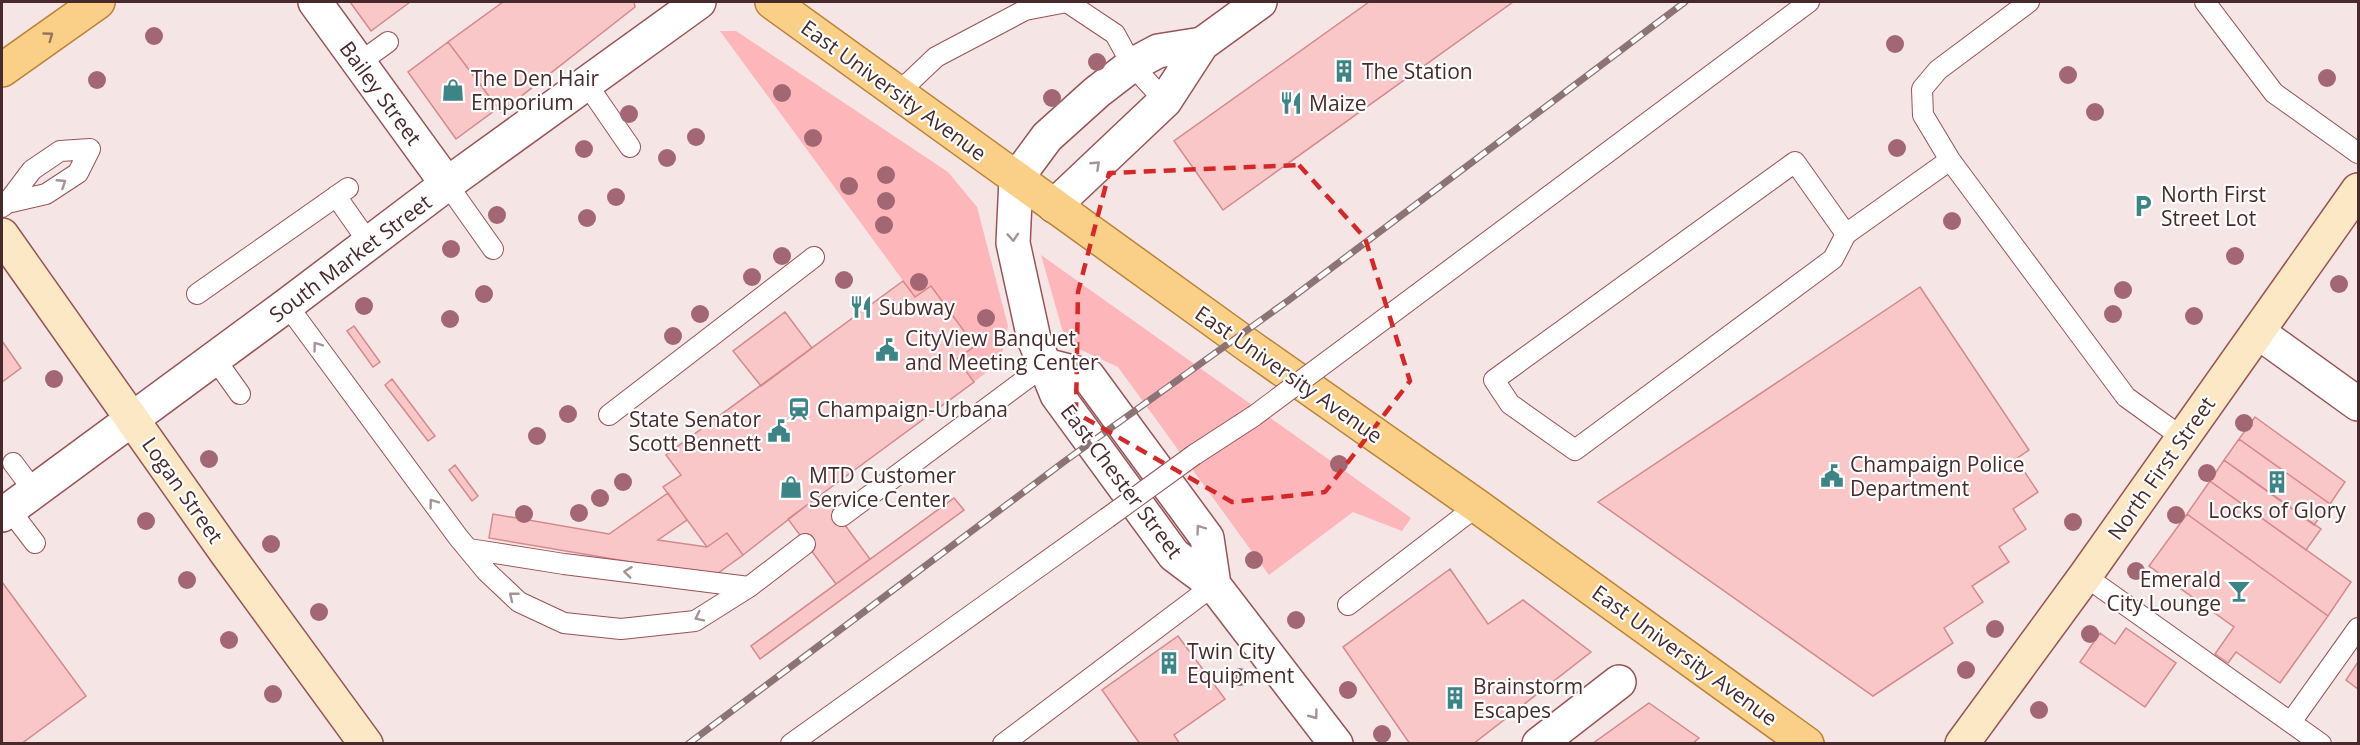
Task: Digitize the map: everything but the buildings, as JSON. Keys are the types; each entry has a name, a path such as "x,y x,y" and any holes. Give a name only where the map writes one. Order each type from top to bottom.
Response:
{"main road":[{"path":"2,70 98,2"},
{"name":"East University Avenue","path":"772,2 1807,744"}],"street":[{"name":"Bailey Street","path":"315,2 447,184"},
{"name":"South Market Street","path":"15,505 447,184 699,2"},
{"path":"1054,206 1165,101 1202,44 1260,2"},
{"path":"1016,179 1047,137 1097,92 1132,66 1158,51 1202,44"},
{"name":"East Chester Street","path":"1016,179 1013,243 1034,339 1057,395 1174,555 1214,585 1336,744"},
{"name":"North First Street","path":"1962,744 2085,576 2358,190"},
{"name":"Logan Street","path":"2,235 225,551 366,744"},
{"path":"2258,332 2358,404"},
{"path":"1539,744 1619,682"}],"lane":[{"path":"898,93 936,57 1025,10 1067,2 1115,34 1132,66 1165,101"},
{"path":"791,744 1194,455 1254,416 1809,2"},
{"path":"2029,2 1938,70 1922,89 1923,115 1950,160 2126,397 2183,438"},
{"path":"2205,2 2274,93 2358,153"},
{"path":"359,63 388,42"},
{"path":"586,83 630,147"},
{"path":"1846,234 1795,162 1494,380 1510,404 1575,450 1833,259 1846,234 1950,160"},
{"path":"447,184 493,249"},
{"path":"197,294 342,192 369,243"},
{"path":"609,415 814,257"},
{"path":"287,305 458,537 488,572 519,602 564,623 621,629 695,621 749,587 805,544"},
{"path":"214,359 240,394"},
{"path":"842,516 1045,365"},
{"path":"13,463 15,505 36,543"},
{"path":"1348,605 1477,506"},
{"path":"469,549 564,564 749,587"},
{"path":"2085,576 2321,744"},
{"path":"1003,744 1214,585"},
{"path":"2291,722 2358,628"}],"highlighted area":[{"path":"1299,165 1365,238 1410,381 1325,492 1232,502 1076,413 1078,292 1109,173"}],"shaded area":[{"path":"720,31 736,31 948,172 977,207 1008,326 1002,353 991,369 974,382 957,359 975,346 931,286 915,297"},
{"path":"1041,255 1411,518 1402,531 1353,512 1269,575 1118,367 1066,343"}],"railway":[{"path":"688,744 1065,461 1289,300 1685,2"}],"place":[{"name":"The Station","path":"1344,71"},
{"name":"The Den Hair Emporium","path":"453,90"},
{"name":"Maize","path":"1291,103"},
{"name":"North First Street Lot","path":"2143,206"},
{"name":"Subway","path":"861,307"},
{"name":"CityView Banquet and Meeting Center","path":"887,350"},
{"name":"Champaign-Urbana","path":"799,409"},
{"name":"State Senator Scott Bennett","path":"779,431"},
{"name":"Champaign Police Department","path":"1832,476"},
{"name":"Locks of Glory","path":"2277,482"},
{"name":"MTD Customer Service Center","path":"791,487"},
{"name":"Emerald City Lounge","path":"2239,591"},
{"name":"Twin City Equipment","path":"1169,663"},
{"name":"Brainstorm Escapes","path":"1455,698"}]}
